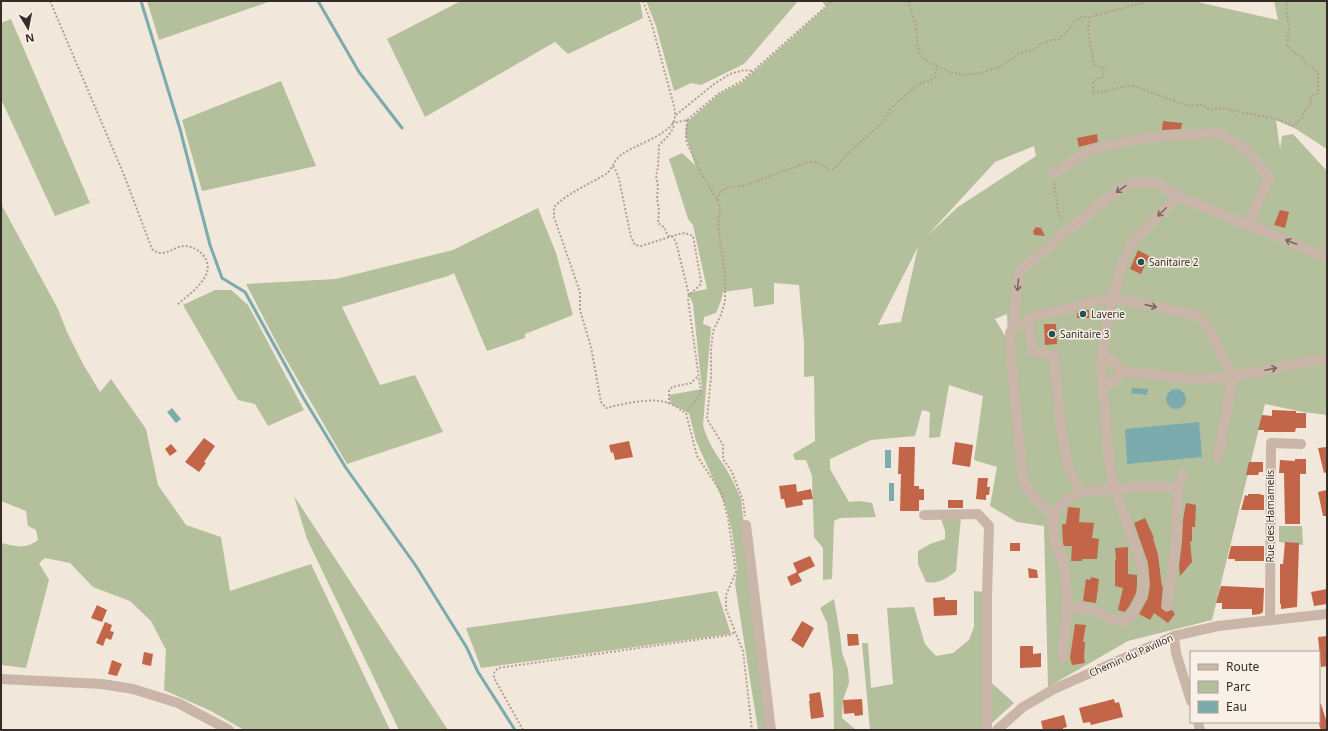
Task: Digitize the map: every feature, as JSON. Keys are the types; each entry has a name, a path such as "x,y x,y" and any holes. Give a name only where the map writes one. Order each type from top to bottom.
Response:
{"street":[{"path":"1052,174 1092,150 1098,148 1146,137 1219,133 1245,148 1269,178 1248,225"},
{"path":"1054,517 1024,484 1022,472 1010,357 1010,333 1013,327 1019,272 1067,231 1112,195 1130,183 1156,183 1182,198 1327,258"},
{"path":"1068,606 1095,611 1116,621 1123,622 1136,608 1142,596 1144,585 1143,572 1115,490 1109,464 1101,363 1113,298 1122,265 1134,240 1176,198 1182,198"},
{"path":"1013,327 1029,320 1092,302 1113,298 1196,315 1203,320 1210,331 1233,377 1218,458"},
{"path":"1029,320 1032,350 1054,357 1060,421 1068,467 1081,492"},
{"path":"1102,355 1126,372 1194,379 1233,377 1310,361 1327,360"},
{"path":"1103,388 1126,372"},
{"name":"Rue des Hamamelis","path":"1270,620 1271,443 1301,444"},
{"path":"1167,606 1176,541 1178,488 1183,474"},
{"path":"1062,658 1068,606 1064,566 1053,535 1053,521 1057,509 1067,499 1081,492 1148,486 1178,488"},
{"path":"924,515 978,514 989,526 987,596 987,730"},
{"path":"746,525 770,730"},
{"name":"Chemin du Pavillon","path":"997,730 1023,707 1054,690 1174,636 1218,626 1327,614"},
{"path":"1174,636 1176,652 1190,698"},
{"path":"1,679 102,684 133,689 178,703 227,730"}],"path":[{"path":"50,1 124,175 152,249 156,252 163,253 184,246 193,247 207,260 207,275 200,284 177,305"},
{"path":"643,1 661,55 676,115"},
{"path":"673,123 687,120 718,94 742,81 832,1"},
{"path":"908,1 916,26 919,54 949,72 964,74 981,73 999,67 1019,54 1034,50 1039,45 1049,41 1059,40 1068,32 1073,23 1081,18 1090,18 1127,8 1144,1"},
{"path":"1090,18 1088,31 1094,65 1104,68 1103,77 1093,80 1093,94 1131,85 1188,106 1202,105 1211,110 1223,108 1274,118 1292,126 1302,118 1306,109 1312,103 1310,96 1317,94 1318,75 1315,69 1306,64 1303,58 1293,52 1287,45 1289,27 1286,8 1287,1"},
{"path":"717,200 721,191 727,188 744,186 808,162 816,161 829,170 834,169 849,152 883,122 890,109 915,87 935,77 937,66"},
{"path":"752,730 742,651 726,609 726,595 736,572 728,518 721,492 697,456 686,413 675,406 662,401 649,401 606,408 601,402 591,347 580,310 580,292 554,217 554,207 563,198 608,173 620,155 641,145 669,128 676,115 714,84 730,74 744,70 753,71"},
{"path":"687,120 687,143 699,169 717,200 720,211 718,225 726,275 725,301 721,315 713,331 711,350 712,377 707,418 723,445 723,459 732,472 743,502 746,525"},
{"path":"673,123 673,129 659,145 656,176 658,186 658,223 666,228 668,236 672,236 676,242 689,295 688,299 701,393 686,413"},
{"path":"613,166 619,179 630,237 635,245 641,246 685,233 693,236 701,281 700,285 689,295"},
{"path":"1052,174 1058,212 1067,231"},
{"path":"669,404 669,391 672,387 691,383 699,374"},
{"path":"523,730 494,678 494,673 498,668 730,635 735,632"}],"green space":[{"path":"147,1 271,1 159,40"},
{"path":"461,1 640,1 643,18 568,54 555,42 425,117 387,39"},
{"path":"646,1 798,1 744,64 701,85 691,83 674,91 655,23"},
{"path":"822,1 1193,1 1278,20 1274,1 1327,1 1327,149 1296,129 1276,120 1280,149 1282,136 1293,134 1327,171 1327,415 1303,412 1265,404 1212,620 1128,641 1048,687 1044,526 1017,522 990,506 997,467 974,460 983,396 949,385 940,437 929,438 930,412 922,410 915,436 871,440 830,459 830,469 849,502 860,501 872,503 876,517 840,518 834,521 832,579 823,580 823,548 814,537 812,476 806,460 795,460 793,454 815,441 814,376 804,377 804,343 799,285 774,283 774,304 754,307 752,288 723,292 716,313 704,317 703,324 711,327 703,425 711,445 731,477 741,499 767,730 758,730 735,584 737,569 732,531 726,507 696,441 689,413 671,404 669,395 702,389 693,304 688,293 707,289 693,225 688,219 669,159 682,153 695,165 685,133 687,122 719,94 741,83 826,7","holes":["1034,146 1036,156 958,207 927,236 995,162","918,247 901,322 878,325","1007,314 1007,339 995,319"]},
{"path":"11,19 90,203 55,216 1,99 1,23"},
{"path":"281,81 316,166 202,191 182,120"},
{"path":"1,204 58,309 67,332 83,364 100,392 111,379 146,429 158,485 186,525 221,537 230,591 311,564 390,730 244,730 211,711 164,690 166,650 151,621 130,601 93,587 70,563 45,558 39,563 49,580 26,668 1,665 1,543 24,546 38,540 36,530 28,526 26,511 1,501"},
{"path":"538,208 556,253 573,315 525,334 525,338 487,351 454,273 342,307 380,385 415,375 443,432 347,464 280,349 246,284 336,279 453,250"},
{"path":"215,290 231,290 248,305 304,410 268,426 255,404 238,400 183,305"},
{"path":"294,496 448,730 399,730 307,539"},
{"path":"961,517 956,571 942,580 926,582 918,564 918,551 930,544 945,539 945,531 941,519"},
{"path":"1279,526 1302,526 1303,545 1279,542"},
{"path":"717,591 731,634 481,668 466,628 637,604"},
{"path":"974,591 985,592 984,676 1014,703 984,730 870,730 862,643 868,643 871,688 893,684 887,608 914,607 925,644 936,656 953,653 969,640 974,627"},
{"path":"834,599 842,653 848,669 849,683 843,700 842,718 856,730 834,730 833,671 827,623 820,608"}],"water":[{"path":"1132,388 1148,389 1147,395 1131,393"},
{"path":"1176,389 1183,392 1186,399 1183,406 1176,409 1169,406 1166,399 1169,392"},
{"path":"172,408 181,419 176,423 167,412"},
{"path":"1199,422 1202,457 1127,464 1125,429"},
{"path":"885,450 891,450 891,468 885,468"},
{"path":"889,483 894,483 894,501 889,501"}],"building":[{"path":"1163,121 1182,123 1181,129 1162,130"},
{"path":"1097,134 1098,142 1079,147 1077,138"},
{"path":"1280,210 1289,212 1285,228 1274,225"},
{"path":"1036,227 1041,228 1045,236 1034,235 1033,231"},
{"name":"Sanitaire 2","path":"1138,250 1149,256 1141,274 1130,269"},
{"name":"Laverie","path":"1089,310 1089,318 1077,318 1077,313"},
{"name":"Sanitaire 3","path":"1044,324 1056,324 1057,344 1045,345"},
{"path":"1272,410 1306,413 1306,428 1296,428 1295,432 1264,432 1264,430 1258,430 1262,415 1272,416"},
{"path":"204,438 215,446 204,462 206,463 199,472 185,462"},
{"path":"629,441 633,457 615,460 609,445"},
{"path":"955,442 973,445 970,467 952,464"},
{"path":"171,444 177,451 170,456 165,449"},
{"path":"899,447 915,447 914,486 919,486 919,489 924,489 924,500 919,500 919,511 900,511 901,474 898,474"},
{"path":"1327,447 1327,472 1324,473 1318,448"},
{"path":"1295,459 1306,459 1306,474 1300,474 1300,524 1285,524 1284,473 1279,473 1280,460 1295,461"},
{"path":"1249,462 1263,462 1263,472 1259,472 1258,475 1246,475"},
{"path":"978,478 988,478 987,487 990,487 989,495 986,495 986,500 976,499"},
{"path":"796,484 797,492 811,489 813,499 802,500 803,505 786,508 784,499 781,499 779,486"},
{"path":"1327,490 1327,516 1323,516 1318,492"},
{"path":"1248,494 1264,495 1264,510 1241,510 1245,495 1248,496"},
{"path":"948,500 963,500 963,508 948,508"},
{"path":"1186,503 1196,505 1195,527 1192,527 1192,542 1190,541 1192,562 1180,576 1179,566"},
{"path":"1068,507 1080,508 1079,522 1094,523 1092,538 1099,539 1097,559 1071,561 1072,546 1064,546 1063,543 1062,524 1066,524"},
{"path":"1145,518 1154,538 1158,555 1162,587 1163,586 1161,608 1166,612 1172,610 1175,614 1168,623 1154,613 1150,620 1139,614 1148,598 1150,584 1148,563 1134,523"},
{"path":"1285,542 1299,543 1297,607 1281,609 1280,564 1283,564"},
{"path":"1010,543 1020,543 1020,551 1010,551"},
{"path":"1231,546 1264,546 1264,561 1235,561 1235,559 1228,559"},
{"path":"1128,547 1128,574 1137,575 1137,585 1136,593 1125,612 1118,610 1123,588 1115,586 1115,548"},
{"path":"810,556 815,566 798,574 802,581 791,586 787,577 797,572 793,563"},
{"path":"1028,568 1037,570 1038,578 1029,578"},
{"path":"1091,577 1099,579 1096,603 1083,601 1086,579 1090,580"},
{"path":"1221,586 1264,588 1263,612 1252,615 1252,609 1222,609 1222,603 1216,603"},
{"path":"1327,589 1327,604 1314,606 1311,592"},
{"path":"945,597 945,600 957,600 957,615 934,616 933,598"},
{"path":"97,605 107,610 102,622 91,618"},
{"path":"802,621 814,628 803,648 791,640"},
{"path":"105,622 112,625 110,631 114,632 111,640 106,638 103,646 96,643"},
{"path":"1075,624 1086,625 1083,642 1085,642 1085,663 1072,665 1070,658"},
{"path":"847,634 858,634 859,645 848,646"},
{"path":"1327,636 1327,666 1321,667 1318,637"},
{"path":"1020,646 1033,646 1033,654 1041,653 1041,667 1020,668"},
{"path":"144,652 153,654 151,666 142,664"},
{"path":"112,660 122,664 117,676 108,674"},
{"path":"820,692 824,717 811,719 809,694"},
{"path":"862,699 863,715 855,716 854,713 844,714 843,700"},
{"path":"1114,699 1115,703 1119,702 1123,717 1091,725 1090,722 1083,723 1079,708"},
{"path":"1321,704 1327,723 1327,730 1321,730 1319,724"},
{"path":"1064,715 1067,727 1063,728 1063,730 1043,730 1041,721"}],"waterway":[{"path":"141,1 180,129 210,245 222,278 245,292 304,399 346,468 416,566 467,648 478,672 515,730"},
{"path":"318,1 359,72 402,128"}],"place":[{"name":"Sanitaire 2","path":"1141,262"},
{"name":"Laverie","path":"1083,314"},
{"name":"Sanitaire 3","path":"1052,334"}]}
